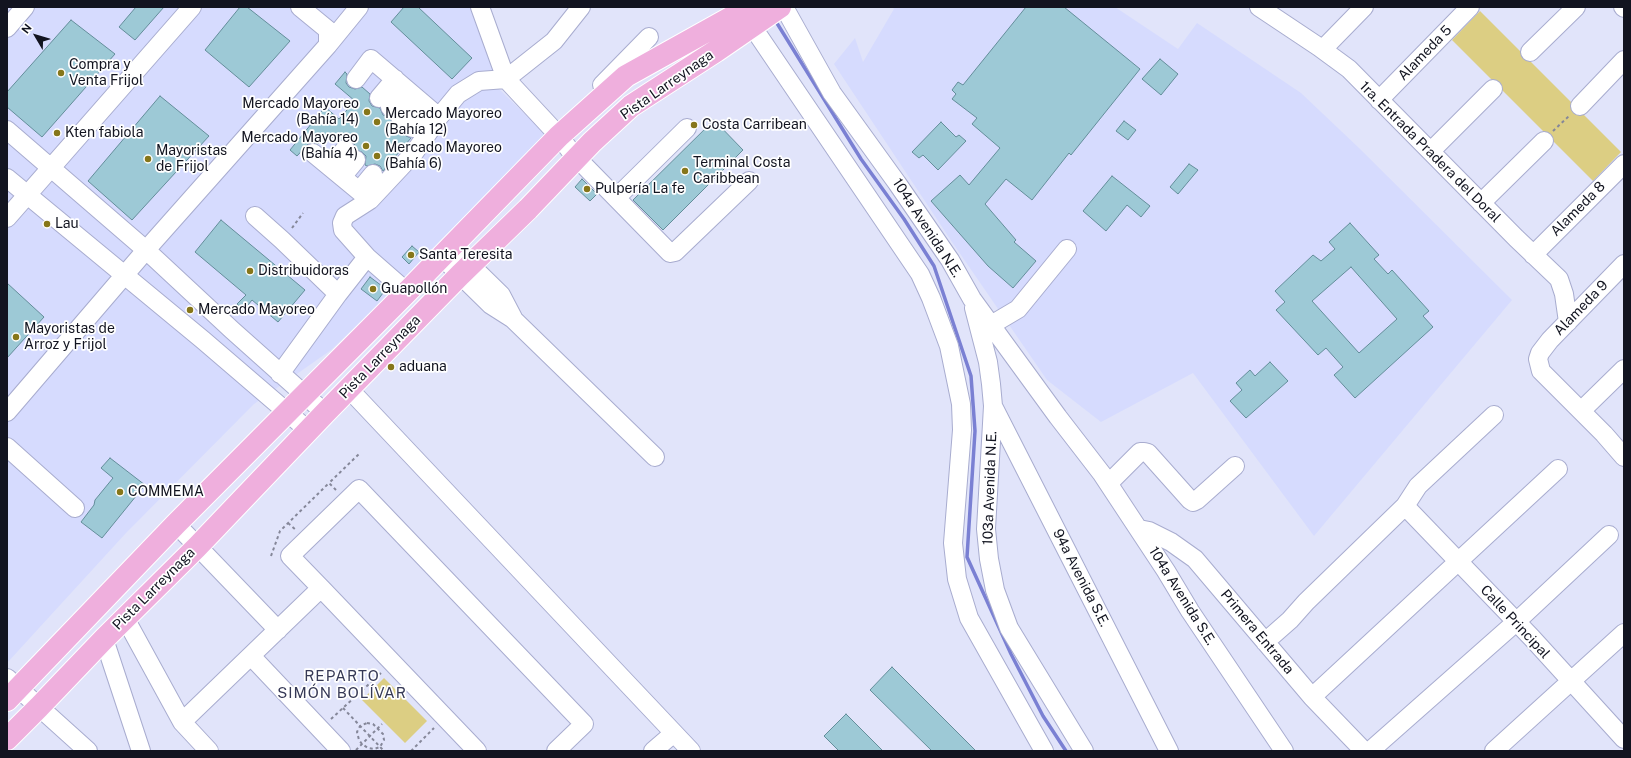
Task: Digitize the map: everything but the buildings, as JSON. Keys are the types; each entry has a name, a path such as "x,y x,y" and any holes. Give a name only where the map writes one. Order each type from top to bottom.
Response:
{"main road":[{"name":"Pista Larreynaga","path":"11,689 305,396 559,136 596,102 626,76 749,13 780,7"},
{"name":"Pista Larreynaga","path":"7,739 104,639 197,547 465,270 528,209 576,157 631,106 749,13"}],"street":[{"path":"7,28 25,7"},
{"path":"7,218 192,7"},
{"path":"300,7 328,30 328,45"},
{"path":"7,412 146,250 328,45 359,7"},
{"path":"480,7 506,79 559,136 576,157 668,250 673,253 749,180"},
{"path":"415,97 395,113 415,97 458,94 478,81 506,79 554,41 581,7"},
{"name":"104a Avenida N.E.","path":"784,7 832,93 950,260 972,299 1078,443"},
{"path":"1323,49 1364,7"},
{"name":"Alameda 5","path":"1379,100 1470,7"},
{"path":"1530,52 1576,7"},
{"name":"1ra. Entrada Pradera del Doral","path":"1261,8 1323,49 1349,70 1559,279 1564,294 1568,322"},
{"path":"749,13 920,274 931,298 949,346 961,404 962,430 953,543 956,579 968,618 1044,751"},
{"path":"596,102 594,96 598,89 649,37"},
{"path":"359,82 371,59 415,97"},
{"path":"1580,106 1624,60"},
{"path":"1431,151 1492,89"},
{"path":"338,172 414,153 415,97"},
{"path":"616,198 687,128"},
{"path":"7,130 146,250 280,374 325,413"},
{"path":"1482,203 1544,141"},
{"path":"338,172 356,159 338,172"},
{"name":"Alameda 8","path":"1533,254 1624,164"},
{"path":"338,172 345,216 342,224 343,230 367,257 407,292"},
{"path":"7,178 125,275 309,431"},
{"path":"255,216 338,294"},
{"path":"991,325 1018,309 1067,249"},
{"path":"447,252 465,270 491,305 514,319 655,457"},
{"path":"280,374 367,257"},
{"name":"Alameda 9","path":"1581,411 1541,371 1538,360 1540,353 1550,340 1624,264"},
{"name":"103a Avenida N.E.","path":"972,299 988,362 993,406 986,529 989,558 995,590 1009,628 1084,751"},
{"path":"1624,369 1581,411 1624,457"},
{"path":"349,389 691,751"},
{"name":"94a Avenida S.E.","path":"993,406 1169,751"},
{"path":"1265,642 1290,620 1306,602 1405,506 1418,486 1494,415"},
{"name":"104a Avenida S.E.","path":"1078,443 1109,483 1190,611 1284,751"},
{"path":"7,447 75,508"},
{"path":"1109,483 1140,452 1144,452 1148,453 1193,502 1235,466"},
{"path":"1312,697 1558,469"},
{"path":"477,751 290,556 359,490 584,724 556,751"},
{"name":"Calle Principal","path":"1405,506 1516,622 1624,739"},
{"path":"176,524 278,630"},
{"name":"Primera Entrada","path":"1139,529 1149,530 1171,542 1195,559 1312,697 1364,751"},
{"path":"1370,751 1516,622 1610,535"},
{"path":"182,722 321,588"},
{"path":"125,618 182,722 209,751"},
{"path":"1494,751 1624,633"},
{"path":"104,639 141,751"},
{"path":"250,656 341,751"},
{"path":"11,689 39,707 88,751"},
{"path":"653,751 674,733"},
{"path":"1618,751 1624,745"}],"path":[{"path":"1544,141 1580,106"},
{"path":"282,240 303,213"},
{"path":"271,556 280,531 360,453"},
{"path":"329,483 347,501"},
{"path":"320,729 392,662"},
{"path":"343,708 384,751"},
{"path":"411,751 445,718"},
{"path":"367,723 373,724 378,728 383,734 384,740 380,747 374,749 362,744 359,740 357,732 360,726 367,723"},
{"path":"355,751 382,724"}],"shaded area":[{"name":"Mercado Mayoreo","path":"7,7 476,7 498,88 545,134 416,269 331,350 254,404 126,533 7,663"},
{"path":"892,7 1115,7 1178,49 1197,23 1301,93 1359,148 1512,300 1314,536 1193,373 1101,422 1047,380 952,242 834,64 855,38 863,62 894,9"},
{"path":"1480,11 1621,152 1593,181 1452,40"},
{"path":"384,678 427,721 405,743 362,700"}],"waterway":[{"path":"775,20 861,159 904,219 934,266 971,376 975,431 967,557 1011,654 1043,716 1066,751"}],"place":[{"name":"Compra y Venta Frijol","path":"61,73"},
{"name":"Mercado Mayoreo (Bahía 14)","path":"367,112"},
{"name":"Mercado Mayoreo (Bahía 12)","path":"377,122"},
{"name":"Costa Carribean","path":"694,125"},
{"name":"Kten fabiola","path":"57,133"},
{"name":"Mercado Mayoreo (Bahía 4)","path":"366,146"},
{"name":"Mercado Mayoreo (Bahía 6)","path":"377,156"},
{"name":"Mayoristas de Frijol","path":"148,159"},
{"name":"Terminal Costa Caribbean","path":"685,171"},
{"name":"Pulpería La fe","path":"587,189"},
{"name":"Lau","path":"47,224"},
{"name":"Santa Teresita","path":"411,255"},
{"name":"Distribuidoras","path":"250,271"},
{"name":"Guapollón","path":"373,289"},
{"name":"Mercado Mayoreo","path":"190,310"},
{"name":"Mayoristas de Arroz y Frijol","path":"16,337"},
{"name":"aduana","path":"391,367"},
{"name":"COMMEMA","path":"120,492"}],"district":[{"name":"REPARTO SIMÓN BOLÍVAR","path":"342,684"}]}
